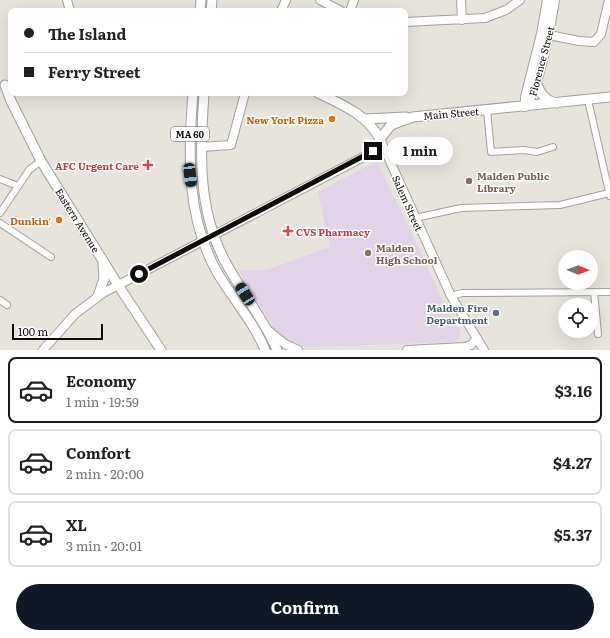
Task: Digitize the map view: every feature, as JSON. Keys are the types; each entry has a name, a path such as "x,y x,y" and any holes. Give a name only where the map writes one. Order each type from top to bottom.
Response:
{"main road":[{"path":"320,0 335,8"},
{"path":"461,0 462,20"},
{"path":"408,22 462,20 491,16 506,10 520,0"},
{"path":"545,34 579,42 594,42 601,34 608,0"},
{"name":"Florence Street","path":"525,107 531,100 536,82 551,2"},
{"name":"Florence Street","path":"525,107 525,97 545,34"},
{"path":"536,82 542,95 547,100 562,103"},
{"name":"Eastern Avenue","path":"9,96 41,161 102,260 161,350"},
{"name":"MA 60","path":"193,96 189,162 194,203 204,241 217,272 265,348"},
{"name":"MA 60","path":"204,96 201,147 202,189 207,214 214,235 227,264 278,350"},
{"path":"201,147 231,145 244,96"},
{"path":"43,350 75,314 98,296 371,153 380,139 374,128 365,119 323,96"},
{"name":"Main Street","path":"380,139 391,125 413,117 610,98"},
{"path":"365,119 413,117"},
{"name":"Salem Street","path":"380,139 451,296 484,350"},
{"path":"98,296 104,279 102,260"},
{"path":"268,331 285,344 298,350"},
{"path":"407,350 465,347 473,343 477,338"}],"street":[{"path":"415,218 461,208 560,205 610,194 588,100"},
{"path":"488,110 491,152 524,150 537,152 553,147"},
{"path":"0,213 31,168 41,161"},
{"path":"0,179 18,186"},
{"path":"0,223 51,257"},
{"path":"594,292 595,298"},
{"path":"451,296 462,293 610,292"},
{"path":"0,300 8,305"}],"shaded area":[{"name":"Malden High School","path":"377,162 446,308 460,331 460,338 454,342 309,347 292,345 275,331 238,270 267,270 330,247 318,192"}],"place":[{"name":"New York Pizza","path":"332,119"},
{"name":"AFC Urgent Care","path":"148,165"},
{"name":"Malden Public Library","path":"469,181"},
{"name":"Dunkin'","path":"59,220"},
{"name":"CVS Pharmacy","path":"288,231"},
{"name":"Malden High School","path":"368,253"},
{"name":"Malden Fire Department","path":"496,313"}],"route":[{"path":"139,274 257,214 373,151"}]}
